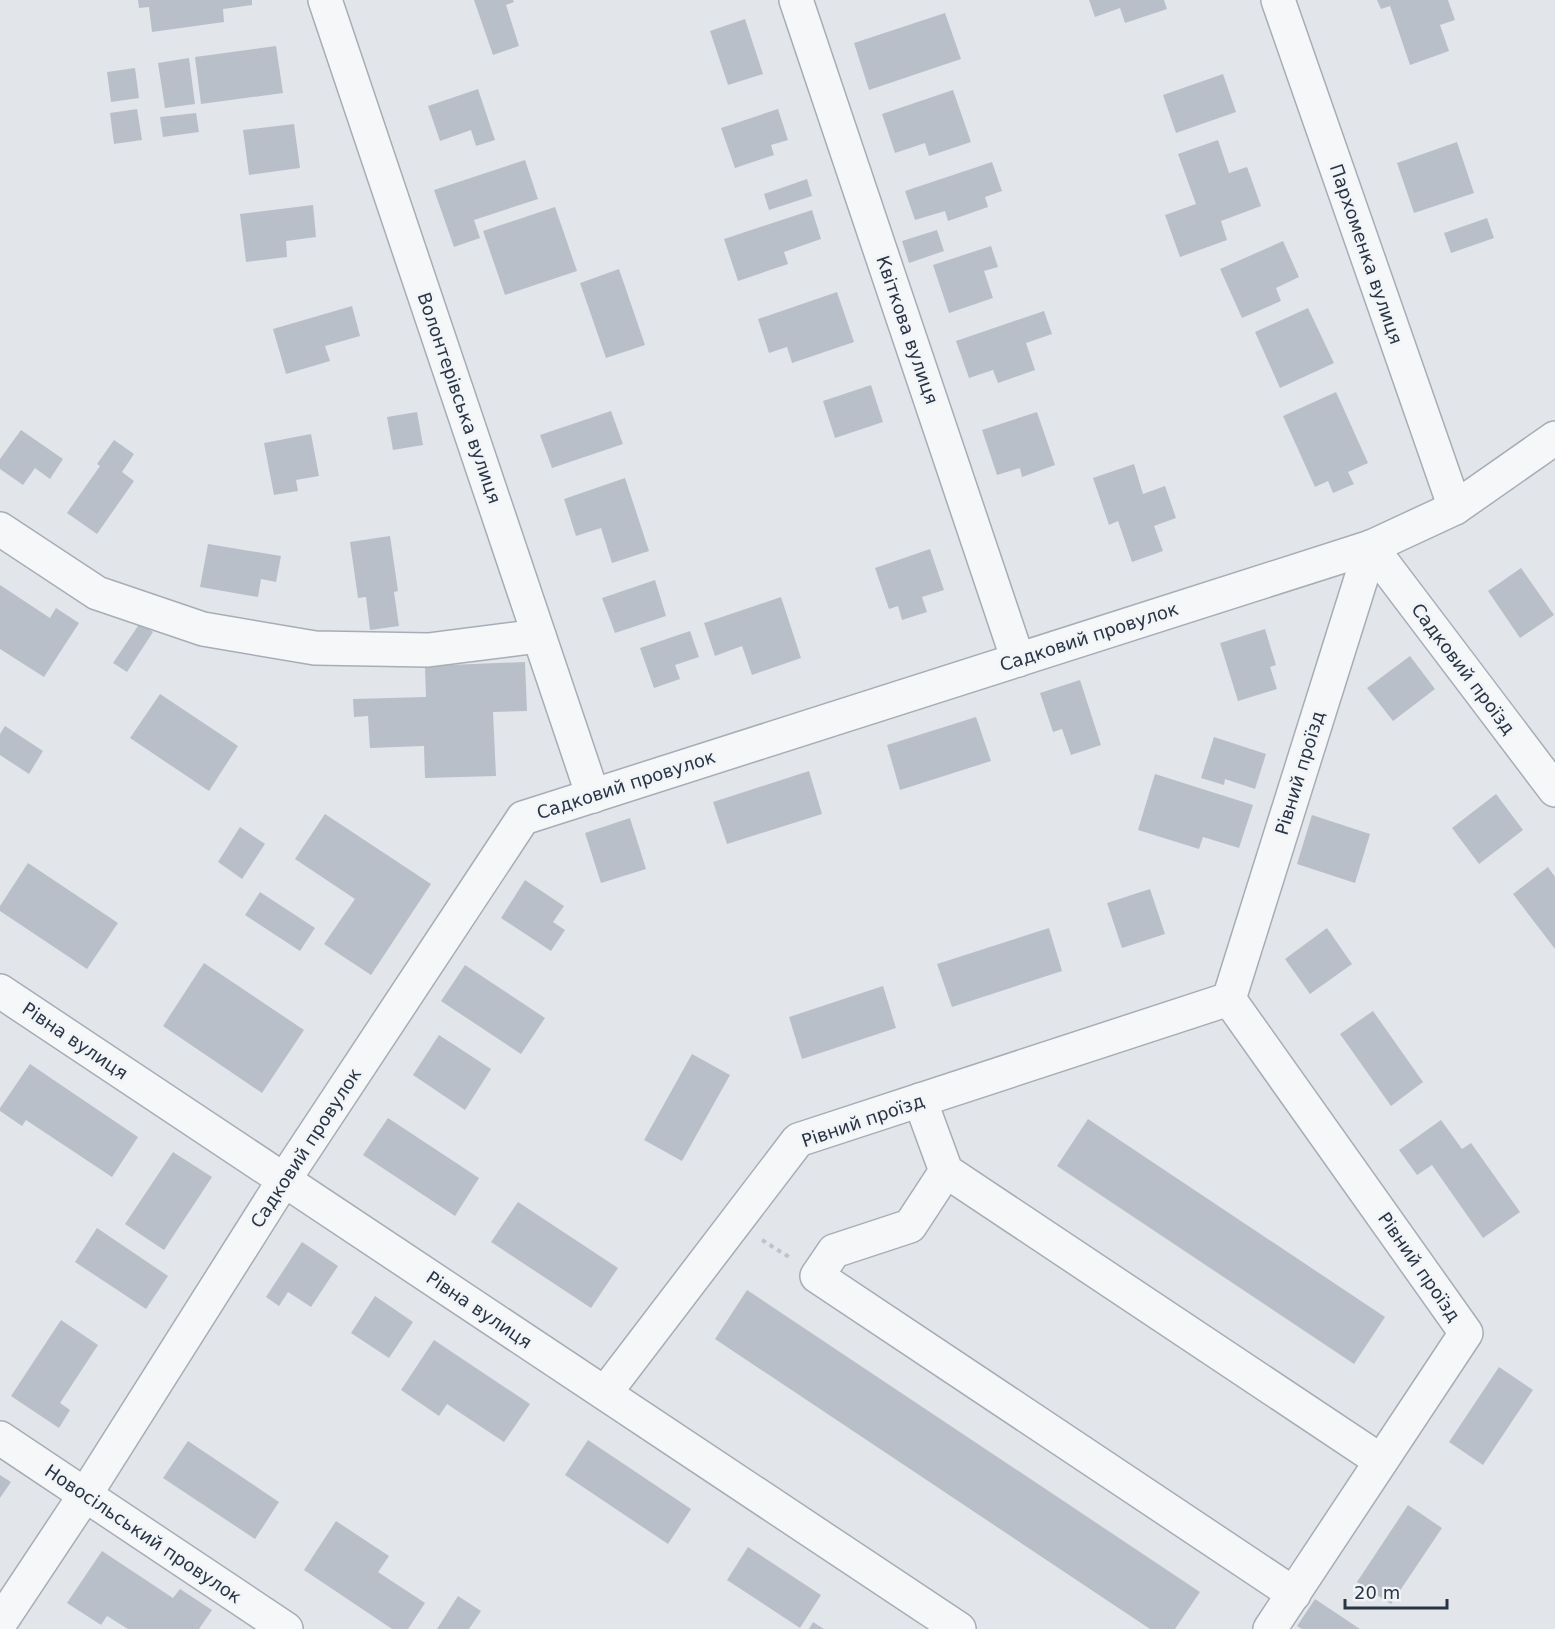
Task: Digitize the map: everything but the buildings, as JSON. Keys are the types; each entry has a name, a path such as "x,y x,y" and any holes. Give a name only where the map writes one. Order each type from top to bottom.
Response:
{"street":[{"name":"Волонтерівська вулиця","path":"326,0 593,796"},
{"name":"Квіткова вулиця","path":"796,0 1018,660"},
{"name":"Пархоменка вулиця","path":"1278,0 1455,508"},
{"name":"Садковий провулок","path":"0,1623 85,1495 284,1180 523,818 1371,548 1455,508 1555,438"},
{"path":"0,529 97,593 203,629 326,649 428,650 539,636"},
{"name":"Садковий проїзд","path":"1371,548 1555,790"},
{"name":"Рівний проїзд","path":"1228,999 1371,548"},
{"name":"Рівна вулиця","path":"0,991 959,1629"},
{"name":"Рівний проїзд","path":"605,1394 798,1140 1228,999"},
{"name":"Рівний проїзд","path":"1228,999 1466,1333 1270,1629"},
{"path":"920,1100 946,1171 1381,1461"},
{"path":"946,1171 910,1226 834,1251 817,1276 1294,1594"},
{"name":"Новосільський провулок","path":"0,1438 286,1629"}],"path":[{"path":"736,1222 817,1276"}]}
